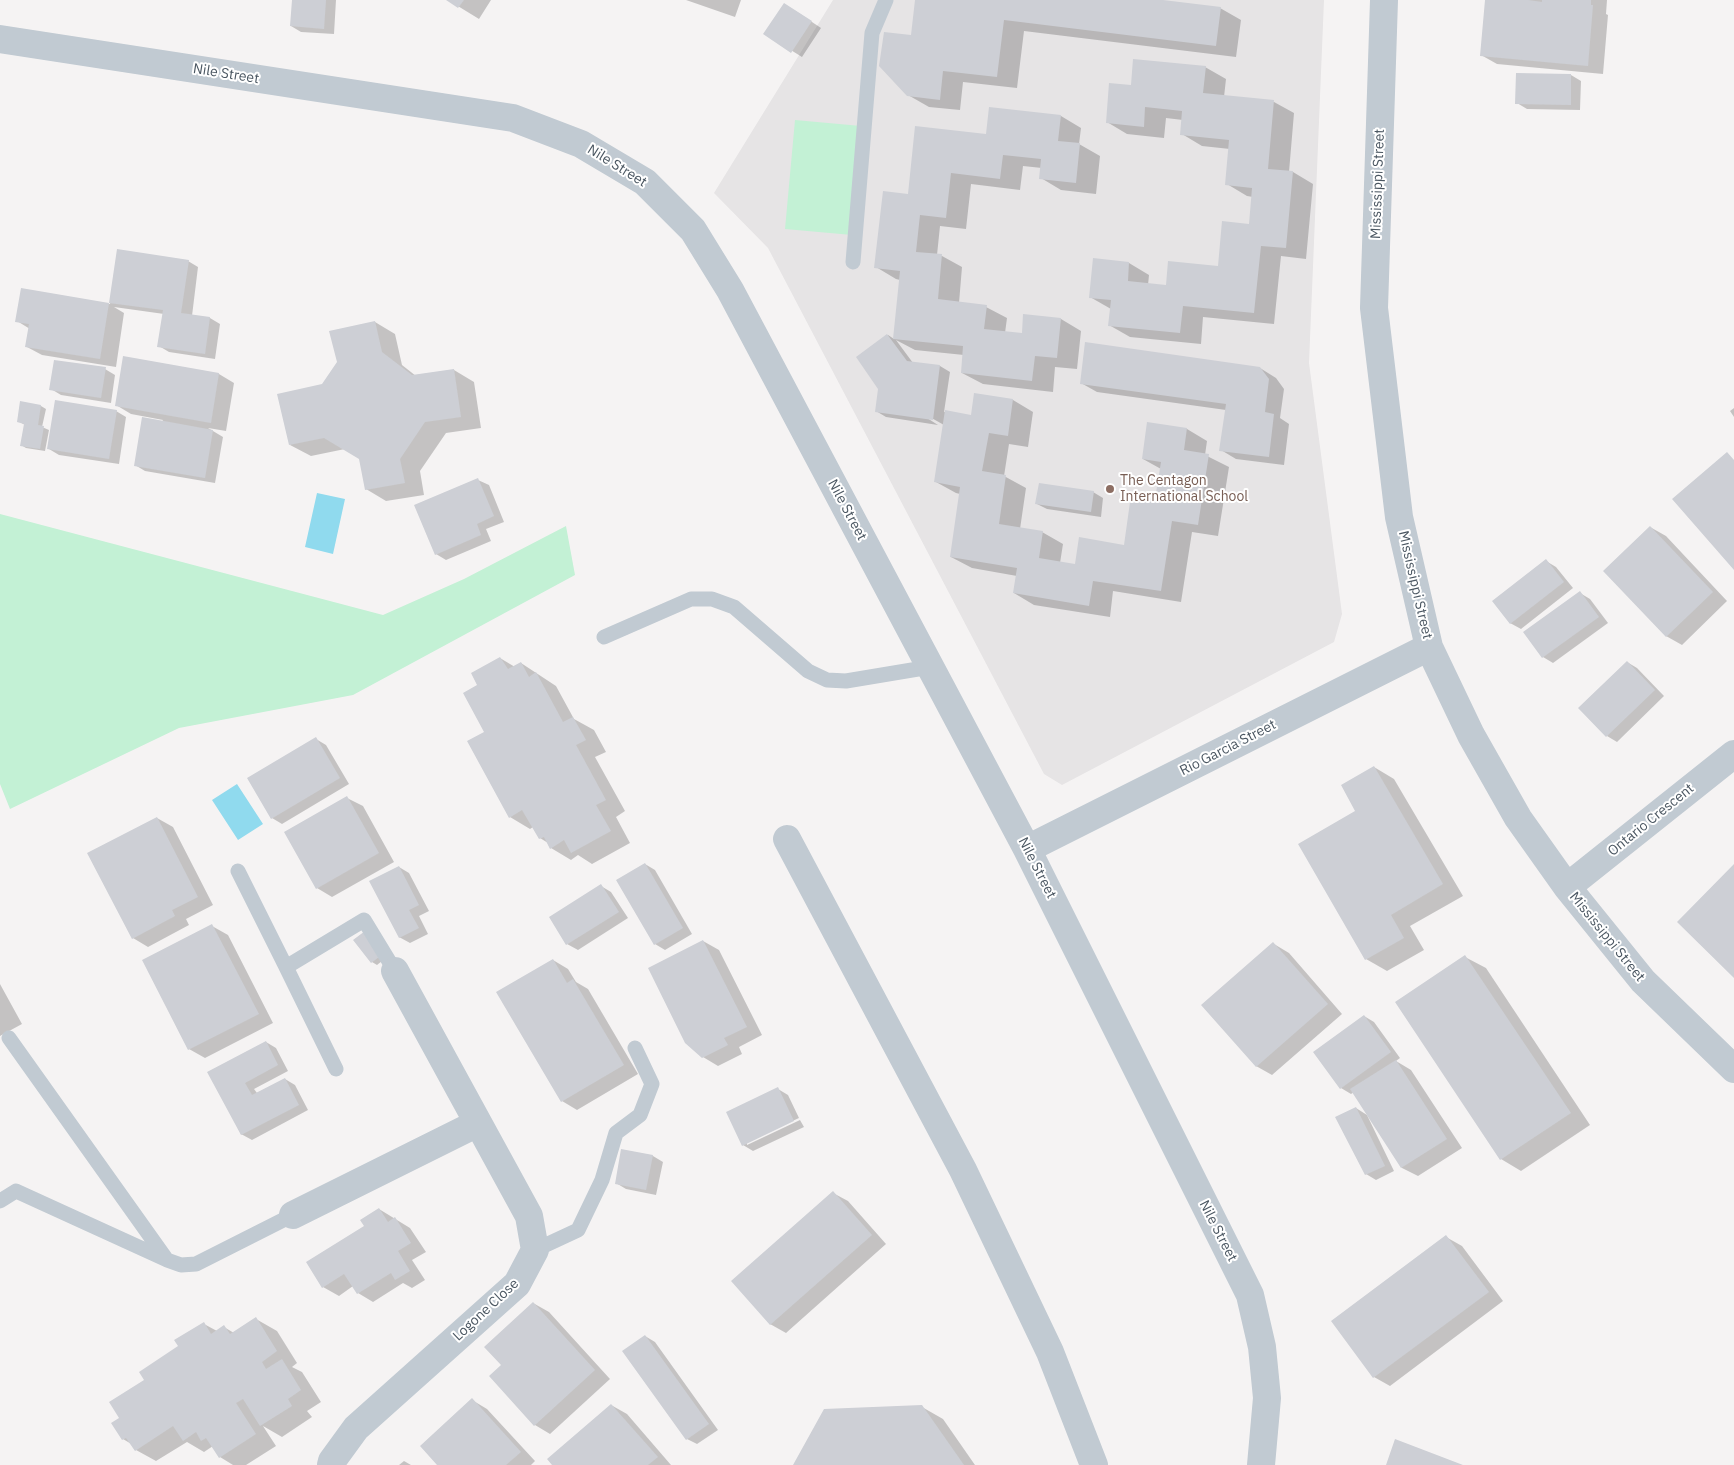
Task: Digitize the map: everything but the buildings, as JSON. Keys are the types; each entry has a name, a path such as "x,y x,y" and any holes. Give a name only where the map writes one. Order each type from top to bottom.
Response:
{"street":[{"name":"Mississippi Street","path":"1384,0 1374,308 1399,517 1429,647 1471,735 1518,818 1567,887 1643,982 1734,1069"},
{"name":"Nile Street","path":"0,39 513,118 581,144 644,182 693,230 730,290 1028,850 1250,1295 1262,1346 1267,1398 1261,1465"},
{"name":"Rio Garcia Street","path":"1028,850 1429,647"},
{"name":"Ontario Crescent","path":"1567,887 1734,754"},
{"path":"787,839 963,1170 1050,1352 1094,1465"},
{"path":"395,971 529,1216 535,1250"},
{"path":"293,1215 478,1123"},
{"name":"Logone Close","path":"332,1465 332,1461 356,1428 517,1284 535,1250"}],"lane":[{"path":"853,262 872,33 886,0"},
{"path":"604,636 690,599 712,599 734,607 808,671 827,680 846,681 930,667"},
{"path":"238,871 336,1069"},
{"path":"286,967 364,920 395,971"},
{"path":"9,1038 167,1260"},
{"path":"535,1250 578,1230 602,1180 616,1133 640,1115 652,1084 635,1048"},
{"path":"0,1201 16,1190 167,1260 182,1265 196,1264 293,1215"}],"shaded area":[{"name":"The Centagon International School","path":"833,0 1324,0 1309,363 1342,614 1334,642 1062,785 1044,774 768,248 714,193"}],"green space":[{"path":"795,120 861,126 852,235 785,229"},
{"path":"0,514 383,615 464,579 566,526 575,575 353,695 179,728 10,809 0,784"}],"water":[{"path":"317,493 345,499 333,554 305,547"},
{"path":"237,784 263,824 238,840 212,800"}],"place":[{"name":"The Centagon International School","path":"1110,489"}]}
